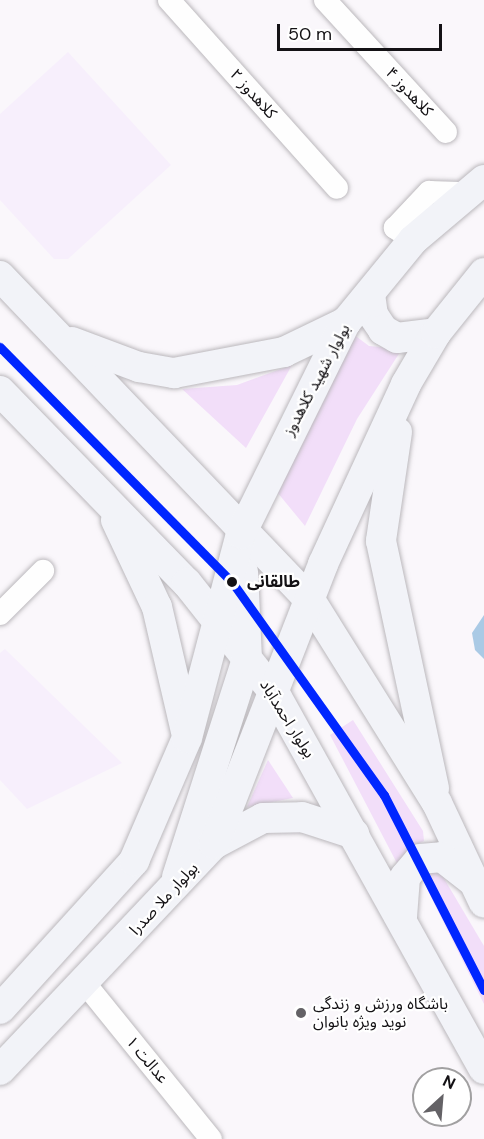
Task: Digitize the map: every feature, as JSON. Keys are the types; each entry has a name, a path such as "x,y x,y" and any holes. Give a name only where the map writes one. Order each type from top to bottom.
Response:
{"main road":[{"name":"بولوار شهید کلاهدوز","path":"221,623 241,534 346,322 413,240 476,186"},
{"path":"275,694 310,600 406,384 436,333 484,273"},
{"path":"0,276 66,340 241,534 310,600 437,803 478,892"},
{"path":"370,294 373,315 390,334 416,339 436,333"},
{"path":"66,340 139,367 174,373 284,352 346,322"},
{"path":"406,384 381,541 437,803"},
{"name":"بولوار احمدآباد","path":"0,391 106,498 221,623 275,694 402,917 484,1069"},
{"path":"106,498 157,607 187,738"},
{"path":"172,891 247,659 241,534"},
{"path":"1,1006 134,861 187,738 221,623"},
{"name":"بولوار ملا صدرا","path":"0,1070 83,981 172,891 214,844 275,694"},
{"path":"214,844 264,818 302,818 354,834"},
{"path":"402,917 405,877 420,859 441,857 478,892"},
{"path":"134,861 157,862 171,880 172,891"}],"street":[{"name":"کلاهدوز ۲","path":"169,0 337,188"},
{"name":"کلاهدوز ۴","path":"325,0 446,132"},
{"path":"0,614 43,571"},
{"name":"عدالت ۱","path":"83,981 211,1139"}],"shaded area":[{"path":"68,52 171,165 68,259 54,259 0,200 0,114"},
{"path":"353,334 369,346 402,349 357,419 305,526 277,492"},
{"path":"292,365 246,448 182,389 237,385"},
{"path":"5,649 122,763 27,809 0,780 0,653"},
{"path":"353,720 423,831 424,841 407,850 400,869 330,735"},
{"path":"268,760 293,798 247,807"},
{"path":"429,868 442,875 484,946 484,1004 428,891 423,878"}],"water":[{"path":"484,615 484,659 475,650 472,633"}],"transit line":[{"path":"0,347 232,582 384,795 484,990"}],"place":[{"name":"طالقانی","path":"232,582"},
{"name":"باشگاه ورزش و زندگی نوید ویژه بانوان","path":"301,1013"}]}
